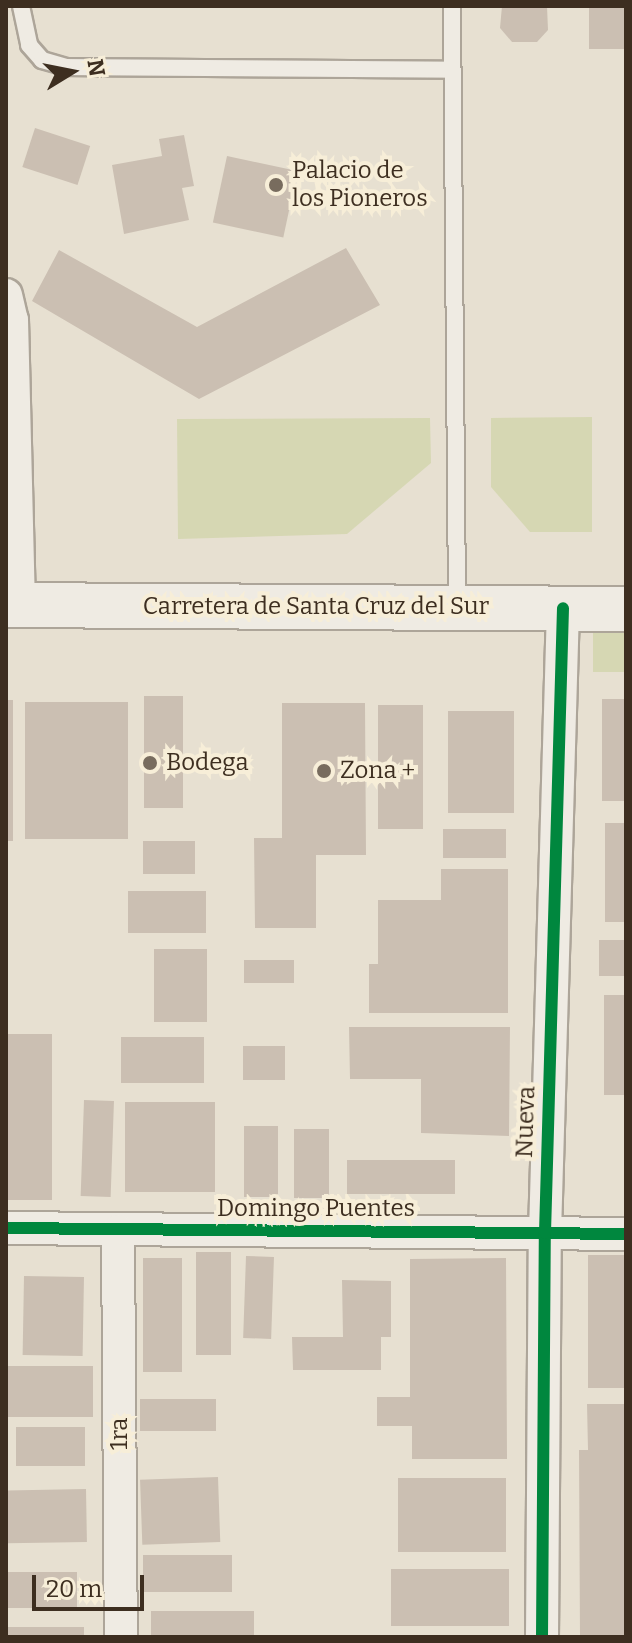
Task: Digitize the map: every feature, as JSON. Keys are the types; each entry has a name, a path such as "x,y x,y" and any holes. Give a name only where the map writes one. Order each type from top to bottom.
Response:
{"main road":[{"name":"Carretera de Santa Cruz del Sur","path":"12,605 626,609"}],"street":[{"path":"6,295 12,320 12,605"},
{"name":"Nueva","path":"542,1637 545,1233 563,608"},
{"name":"Domingo Puentes","path":"6,1228 626,1234"},
{"name":"1ra","path":"118,1231 121,1637"}],"lane":[{"path":"21,6 29,45 42,60 67,67 452,70"},
{"path":"452,6 457,608"}],"green space":[{"path":"592,417 592,532 530,532 491,487 491,418"},
{"path":"430,418 431,463 347,534 178,539 177,419"},
{"path":"593,633 626,633 626,672 593,672"}],"building":[{"path":"502,6 547,6 548,30 537,42 512,42 500,28"},
{"path":"589,6 626,6 626,49 589,49"},
{"path":"35,128 90,146 77,185 22,167"},
{"path":"184,135 194,186 182,188 189,220 124,234 112,165 162,156 159,139"},
{"path":"227,156 297,171 283,237 213,223"},
{"path":"346,248 380,305 199,399 32,301 59,250 197,327"},
{"path":"144,696 183,696 183,808 144,808"},
{"path":"602,699 626,699 626,801 602,801"},
{"path":"6,700 13,700 13,841 6,841"},
{"path":"25,702 128,702 128,839 25,839"},
{"name":"Zona +","path":"282,703 365,703 366,855 316,855 316,928 255,928 254,838 282,838"},
{"path":"378,705 423,705 423,829 378,829"},
{"path":"448,711 514,711 514,813 448,813"},
{"path":"605,823 626,823 626,922 605,922"},
{"path":"443,829 506,829 506,858 443,858"},
{"path":"143,841 195,841 195,874 143,874"},
{"path":"441,869 508,869 508,1013 369,1013 369,964 378,964 378,900 441,900"},
{"path":"128,891 206,891 206,933 128,933"},
{"path":"599,940 626,940 626,976 599,976"},
{"path":"154,949 207,949 207,1022 154,1022"},
{"path":"244,960 294,960 294,983 244,983"},
{"path":"604,995 626,995 626,1095 604,1095"},
{"path":"349,1027 510,1027 509,1136 421,1133 421,1079 350,1079"},
{"path":"6,1034 52,1034 52,1200 6,1200"},
{"path":"121,1037 204,1037 204,1083 121,1083"},
{"path":"243,1046 285,1046 285,1080 243,1080"},
{"path":"84,1100 114,1101 111,1197 81,1196"},
{"path":"125,1102 215,1102 215,1192 125,1192"},
{"path":"244,1126 278,1126 278,1197 244,1197"},
{"path":"294,1129 329,1129 329,1198 294,1198"},
{"path":"347,1160 455,1160 455,1194 347,1194"},
{"path":"196,1252 231,1252 231,1355 196,1355"},
{"path":"588,1255 626,1255 626,1388 588,1388"},
{"path":"246,1256 274,1257 271,1339 243,1338"},
{"path":"143,1258 182,1258 182,1372 143,1372"},
{"path":"506,1258 507,1459 412,1459 412,1426 377,1426 377,1397 410,1397 410,1259"},
{"path":"24,1276 84,1277 83,1356 23,1355"},
{"path":"342,1280 391,1281 391,1337 381,1337 381,1370 293,1370 292,1337 343,1337"},
{"path":"6,1366 93,1366 93,1417 6,1417"},
{"path":"140,1399 216,1399 216,1431 140,1431"},
{"path":"587,1404 626,1404 626,1637 580,1637 579,1450 588,1450"},
{"path":"16,1427 85,1427 85,1466 16,1466"},
{"path":"218,1477 220,1542 142,1545 140,1480"},
{"path":"398,1478 506,1478 506,1552 398,1552"},
{"path":"86,1489 87,1542 8,1543 7,1490"},
{"path":"143,1555 232,1555 232,1592 143,1592"},
{"path":"391,1569 509,1569 509,1626 391,1626"},
{"path":"6,1572 77,1572 77,1608 6,1608"},
{"path":"151,1611 254,1611 254,1637 151,1637"},
{"path":"6,1627 84,1627 84,1637 6,1637"}],"cycle path":[{"path":"542,1637 545,1233 563,608"},
{"path":"6,1228 626,1234"}],"place":[{"name":"Palacio de los Pioneros","path":"276,185"},
{"name":"Bodega","path":"150,763"},
{"name":"Zona +","path":"324,771"}]}
